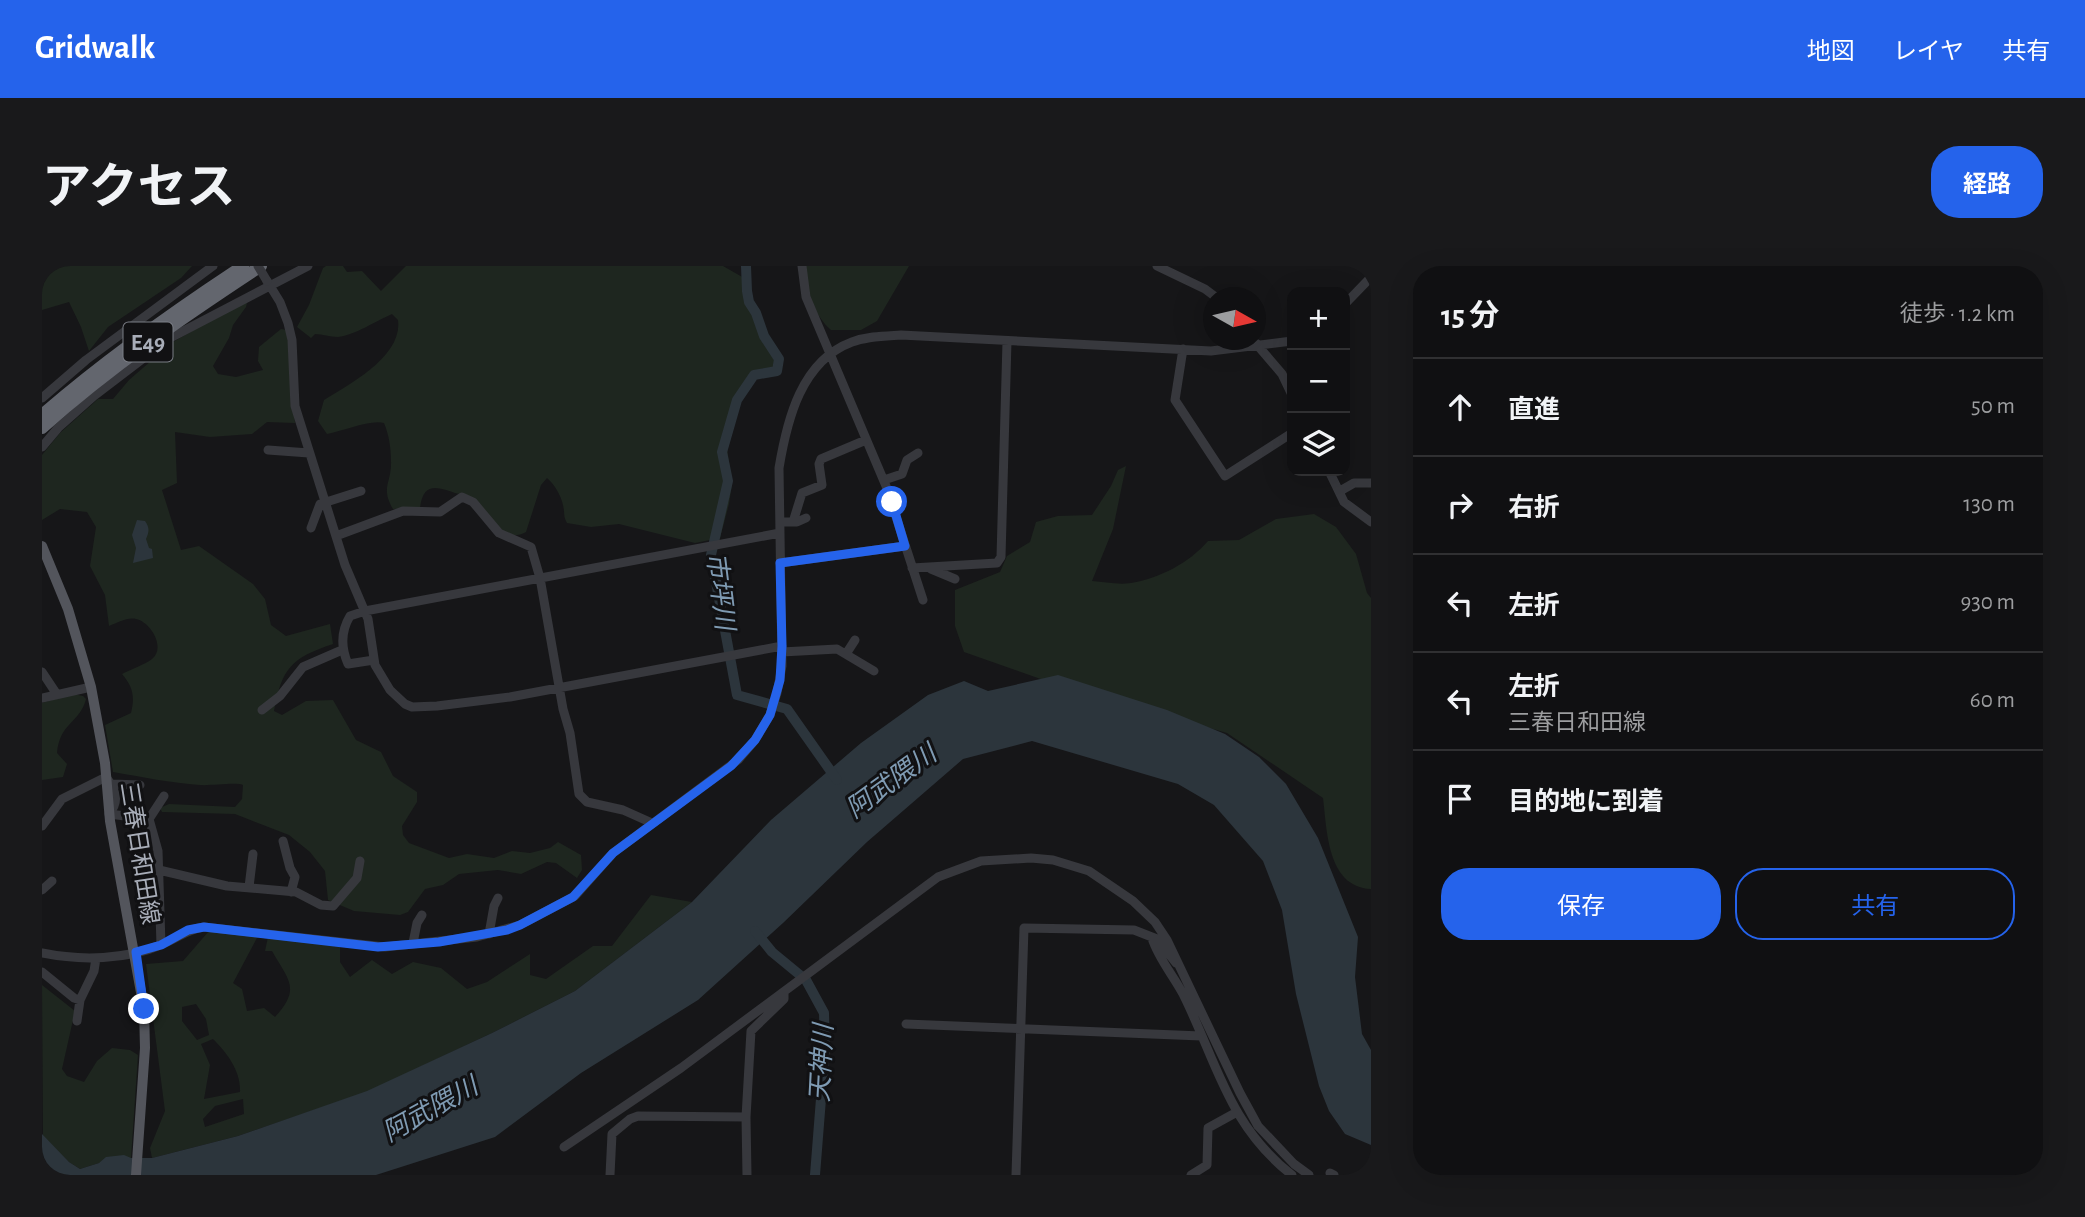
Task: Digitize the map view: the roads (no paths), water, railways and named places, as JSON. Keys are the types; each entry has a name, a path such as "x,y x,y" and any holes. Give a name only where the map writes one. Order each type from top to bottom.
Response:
{"highway":[{"name":"E49","path":"42,415 147,331 243,266"},
{"name":"E49","path":"42,428 141,347 259,266"}],"main road":[{"name":"三春日和田線","path":"42,546 68,609 91,687 109,780 109,814 136,952 145,1034 136,1175"}],"street":[{"path":"42,398 107,344 152,314 213,266"},
{"path":"259,266 280,302 290,330 295,406 324,501 365,611 379,676 405,704 412,707 461,704 782,649 831,649 846,654 874,671"},
{"path":"42,447 58,428 94,396 170,338 268,283 308,266"},
{"path":"802,266 806,297 884,480 923,600"},
{"path":"1157,266 1203,288"},
{"path":"1350,299 1371,277"},
{"path":"42,953 72,958 96,958 136,952 161,945 188,930 204,927 378,947 489,934 520,925 573,897 613,853 731,766 755,740 774,703 780,680 782,649 779,468 783,442 803,385 829,354 852,342 872,337 901,335 1224,350"},
{"path":"912,568 996,563 1001,556 1007,341"},
{"path":"1266,342 1287,341"},
{"path":"1183,349 1175,400 1225,477 1287,436"},
{"path":"1262,350 1282,374 1287,384"},
{"path":"793,522 802,493 822,485 818,464 821,459 866,440"},
{"path":"268,450 309,453"},
{"path":"884,480 902,474 907,460 918,453"},
{"path":"1332,476 1344,502 1371,522"},
{"path":"1340,491 1354,483 1371,483"},
{"path":"311,528 320,504 324,501 361,491"},
{"path":"336,536 403,511 440,512 458,498 464,497 475,505 499,533 531,547 540,578 576,762 579,794 587,802 623,810 652,824"},
{"path":"374,660 348,664 342,650 350,616 780,528 806,518"},
{"path":"780,563 905,546"},
{"path":"928,568 955,579"},
{"path":"846,654 855,640"},
{"path":"262,710 280,696 303,667 342,650"},
{"path":"42,672 56,693"},
{"path":"42,698 91,687"},
{"path":"42,826 62,799 109,780 139,785"},
{"path":"161,945 158,852 149,819 164,796"},
{"path":"109,814 149,819"},
{"path":"283,841 295,877 291,891"},
{"path":"249,887 253,854"},
{"path":"564,1147 670,1076 937,877 981,861 1004,858 1053,860 1080,868 1102,879 1133,901 1155,922 1182,968 1258,1126 1294,1164 1309,1175"},
{"path":"159,870 227,886 291,891 321,905 333,906 357,878 360,860"},
{"path":"42,890 52,881"},
{"path":"489,934 498,898"},
{"path":"413,943 417,923 422,915"},
{"path":"1016,1175 1024,928 1134,930 1151,935 1182,968"},
{"path":"1151,935 1182,993 1237,1112 1258,1143 1292,1175"},
{"path":"77,1021 80,1000 94,971 96,958"},
{"path":"42,972 80,1000"},
{"path":"747,1175 746,1117 751,1031 784,999 784,992"},
{"path":"906,1024 1201,1036"},
{"path":"1191,1175 1207,1165 1208,1128 1237,1112"},
{"path":"610,1175 612,1134 630,1119 638,1116 746,1117"}],"water":[{"path":"137,520 145,521 148,526 146,539 152,549 153,558 133,563 136,548 132,535"},
{"name":"阿武隈川","path":"1058,675 1167,710 1225,734 1259,757 1286,784 1318,838 1358,937 1355,977 1362,1034 1371,1050 1371,1145 1345,1134 1329,1111 1319,1086 1296,994 1282,910 1263,861 1214,805 1178,784 1032,741 963,759 867,842 698,1000 581,1073 495,1137 376,1175 42,1175 42,1134 69,1162 80,1169 99,1163 106,1157 124,1155 131,1158 152,1158 238,1136 367,1091 492,1033 575,991 692,902 771,820 861,743 928,695 964,681 988,691"}],"waterway":[{"name":"市坪川","path":"746,266 749,302 764,336 779,359 777,371 754,375 737,400 722,452 728,481 711,555 737,695 787,709 837,780"},
{"name":"天神川","path":"755,931 772,952 806,980 824,1013 825,1048 815,1175"}]}
